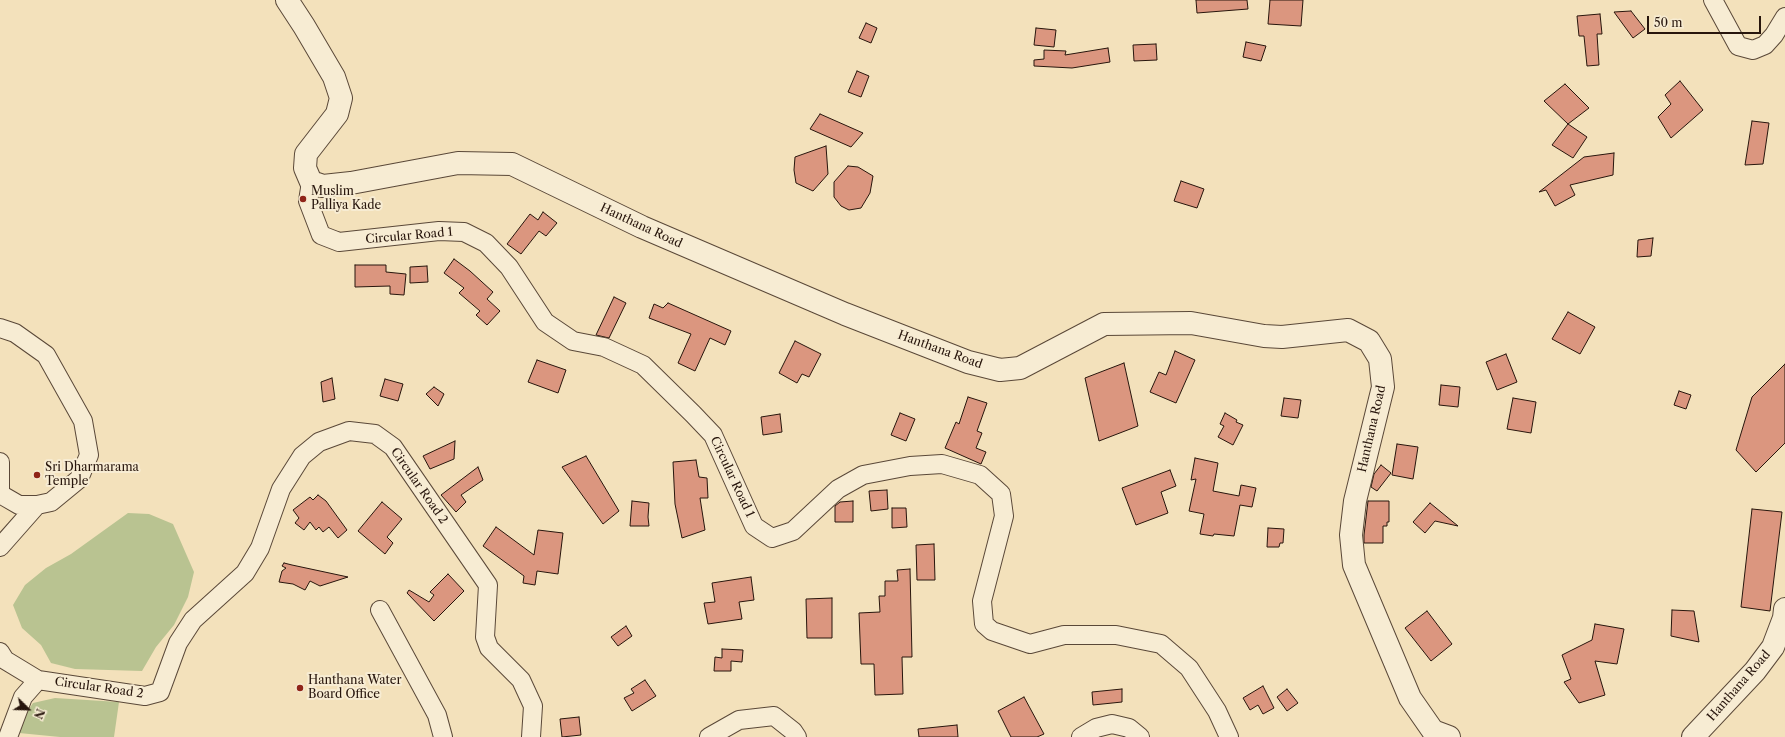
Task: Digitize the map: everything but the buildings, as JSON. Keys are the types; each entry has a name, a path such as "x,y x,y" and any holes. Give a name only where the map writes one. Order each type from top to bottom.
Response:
{"street":[{"path":"287,0 334,77 341,98 337,114 306,154 305,168 311,182"},
{"path":"296,0 304,26"},
{"path":"1713,0 1738,46 1753,50 1765,45 1774,35 1785,17"},
{"name":"Hanthana Road","path":"311,182 323,186 351,183 458,163 512,164 642,227 838,311 968,362 1000,370 1020,368 1104,324 1191,324 1264,336 1282,337 1348,330 1369,341 1373,347 1380,359 1383,387 1355,500 1351,535 1354,565 1410,698 1433,731 1449,737"},
{"name":"Circular Road 1","path":"311,182 308,201 321,235 339,242 439,231 464,232 486,243 509,267 545,322 573,341 604,347 643,364 694,414 713,435 754,526 772,538 793,531 838,489 863,475 910,466 942,464 980,475 1001,494 1004,516 982,601 984,624 992,630 1030,644 1064,635 1116,635 1161,644 1189,668 1217,711 1230,737"},
{"path":"0,328 15,333 46,355 83,421 89,455 79,479 51,502 37,506 19,506 0,493 0,462"},
{"name":"Circular Road 2","path":"0,652 5,660 38,680 145,696 160,692 178,643 193,620 245,573 260,548 281,489 302,456 319,442 349,431 375,434 393,447 488,585 485,637 489,648 521,680 524,686 533,706 531,737"},
{"path":"0,547 37,506"},
{"name":"Hanthana Road","path":"1694,737 1755,671 1773,647 1784,618 1785,609"},
{"path":"380,610 436,714 443,737"},
{"path":"8,737 23,697 38,680"},
{"path":"708,737 739,720 774,716 793,731 797,737"},
{"path":"1081,737 1096,728 1112,724 1129,728 1140,737"}],"green space":[{"path":"128,513 149,514 173,524 194,572 188,597 174,625 156,647 142,671 75,669 51,663 41,645 22,628 13,605 25,585 46,568 71,554"},
{"path":"55,698 119,702 114,737 60,737 19,733 25,715 33,703"}],"place":[{"name":"Muslim Palliya Kade","path":"303,199"},
{"name":"Sri Dharmarama Temple","path":"37,475"},
{"name":"Hanthana Water Board Office","path":"300,688"}]}
